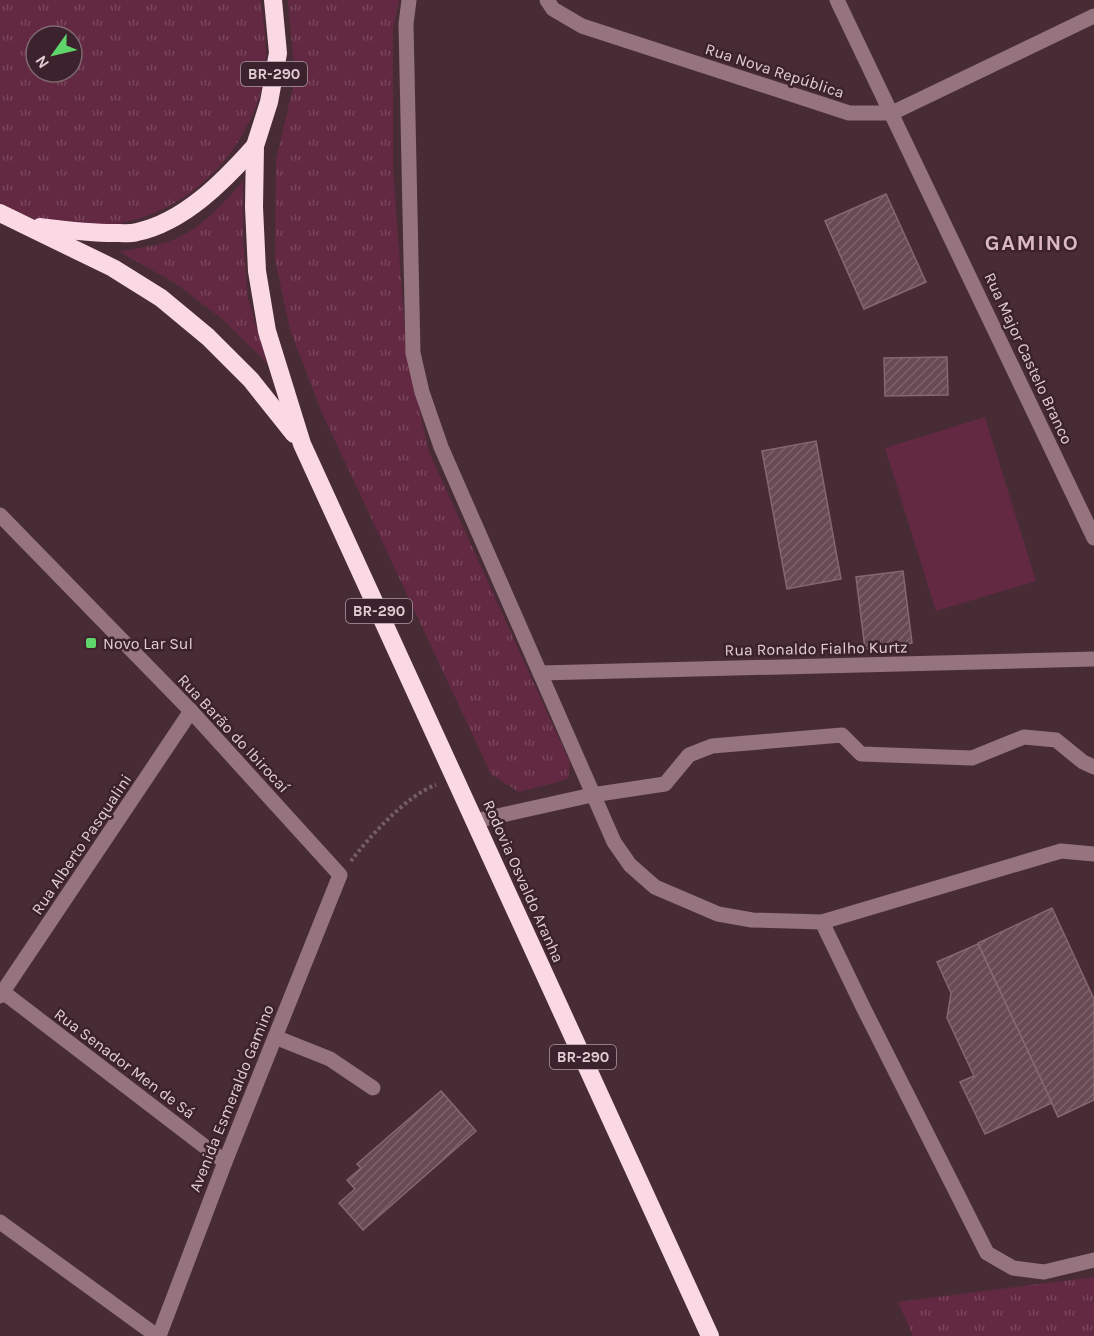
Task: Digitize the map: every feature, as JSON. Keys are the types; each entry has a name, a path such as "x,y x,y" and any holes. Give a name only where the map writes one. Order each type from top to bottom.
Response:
{"highway":[{"name":"BR-290","path":"273,0 278,54 269,102 255,146 254,207 257,271 267,331 302,444"},
{"path":"24,224 81,233 136,232 169,220 196,203 227,177 255,146"},
{"name":"BR-290","path":"0,213 113,268 161,298 208,337 251,380 302,444"},
{"name":"Rodovia Osvaldo Aranha","path":"302,444 710,1336"}],"street":[{"path":"409,0 406,24 413,353 422,392 441,447 592,795 614,842 630,866 655,887 718,914 752,920 822,922 1060,851 1094,854"},
{"name":"Rua Nova República","path":"547,0 553,9 582,26 849,113 892,112 1094,16"},
{"name":"Rua Major Castelo Branco","path":"837,0 1094,537"},
{"name":"Rua Barão do Ibirocaí","path":"0,515 191,711 340,875"},
{"name":"Rua Ronaldo Fialho Kurtz","path":"540,673 1094,659"},
{"name":"Rua Alberto Pasqualini","path":"2,994 191,711"},
{"path":"476,821 592,795 665,784 689,755 712,746 842,735 861,753 972,758 1024,737 1056,740 1083,762 1094,767"},
{"name":"Avenida Esmeraldo Gamino","path":"158,1336 340,875"},
{"path":"822,922 987,1253 1012,1268 1044,1272 1094,1260"},
{"name":"Rua Senador Men de Sá","path":"2,994 225,1162"},
{"path":"275,1037 330,1059 373,1088"},
{"path":"0,1222 158,1336"}],"path":[{"path":"340,875 381,826 423,789 456,778"}],"green space":[{"path":"0,0 260,0 265,29 266,58 264,77 256,105 244,131 209,177 187,195 162,210 135,220 92,225 51,223 0,205"},
{"path":"288,0 399,0 393,29 393,168 406,349 429,452 570,763 568,779 519,792 491,774 322,413 290,330 275,259 276,160 295,79"},
{"path":"243,181 243,239 248,298 267,363 221,318 175,283 120,252 170,241 191,231 219,207"},
{"path":"985,417 1036,581 936,611 885,448"},
{"path":"1094,1277 1094,1336 913,1336 898,1302"}],"building":[{"path":"886,194 926,282 864,309 825,221"},
{"path":"947,357 948,395 885,396 884,358"},
{"path":"816,441 841,579 787,589 762,451"},
{"path":"903,571 912,643 865,649 856,577"},
{"path":"1052,908 1094,999 1094,1100 1058,1117 978,943"},
{"path":"978,944 1052,1103 985,1134 960,1082 974,1076 947,1018 951,993 937,962"},
{"path":"441,1091 476,1131 363,1230 339,1203 355,1189 347,1180 361,1168 357,1164"}],"place":[{"name":"Novo Lar Sul","path":"91,643"}],"district":[{"name":"GAMINO","path":"1032,242"}]}
